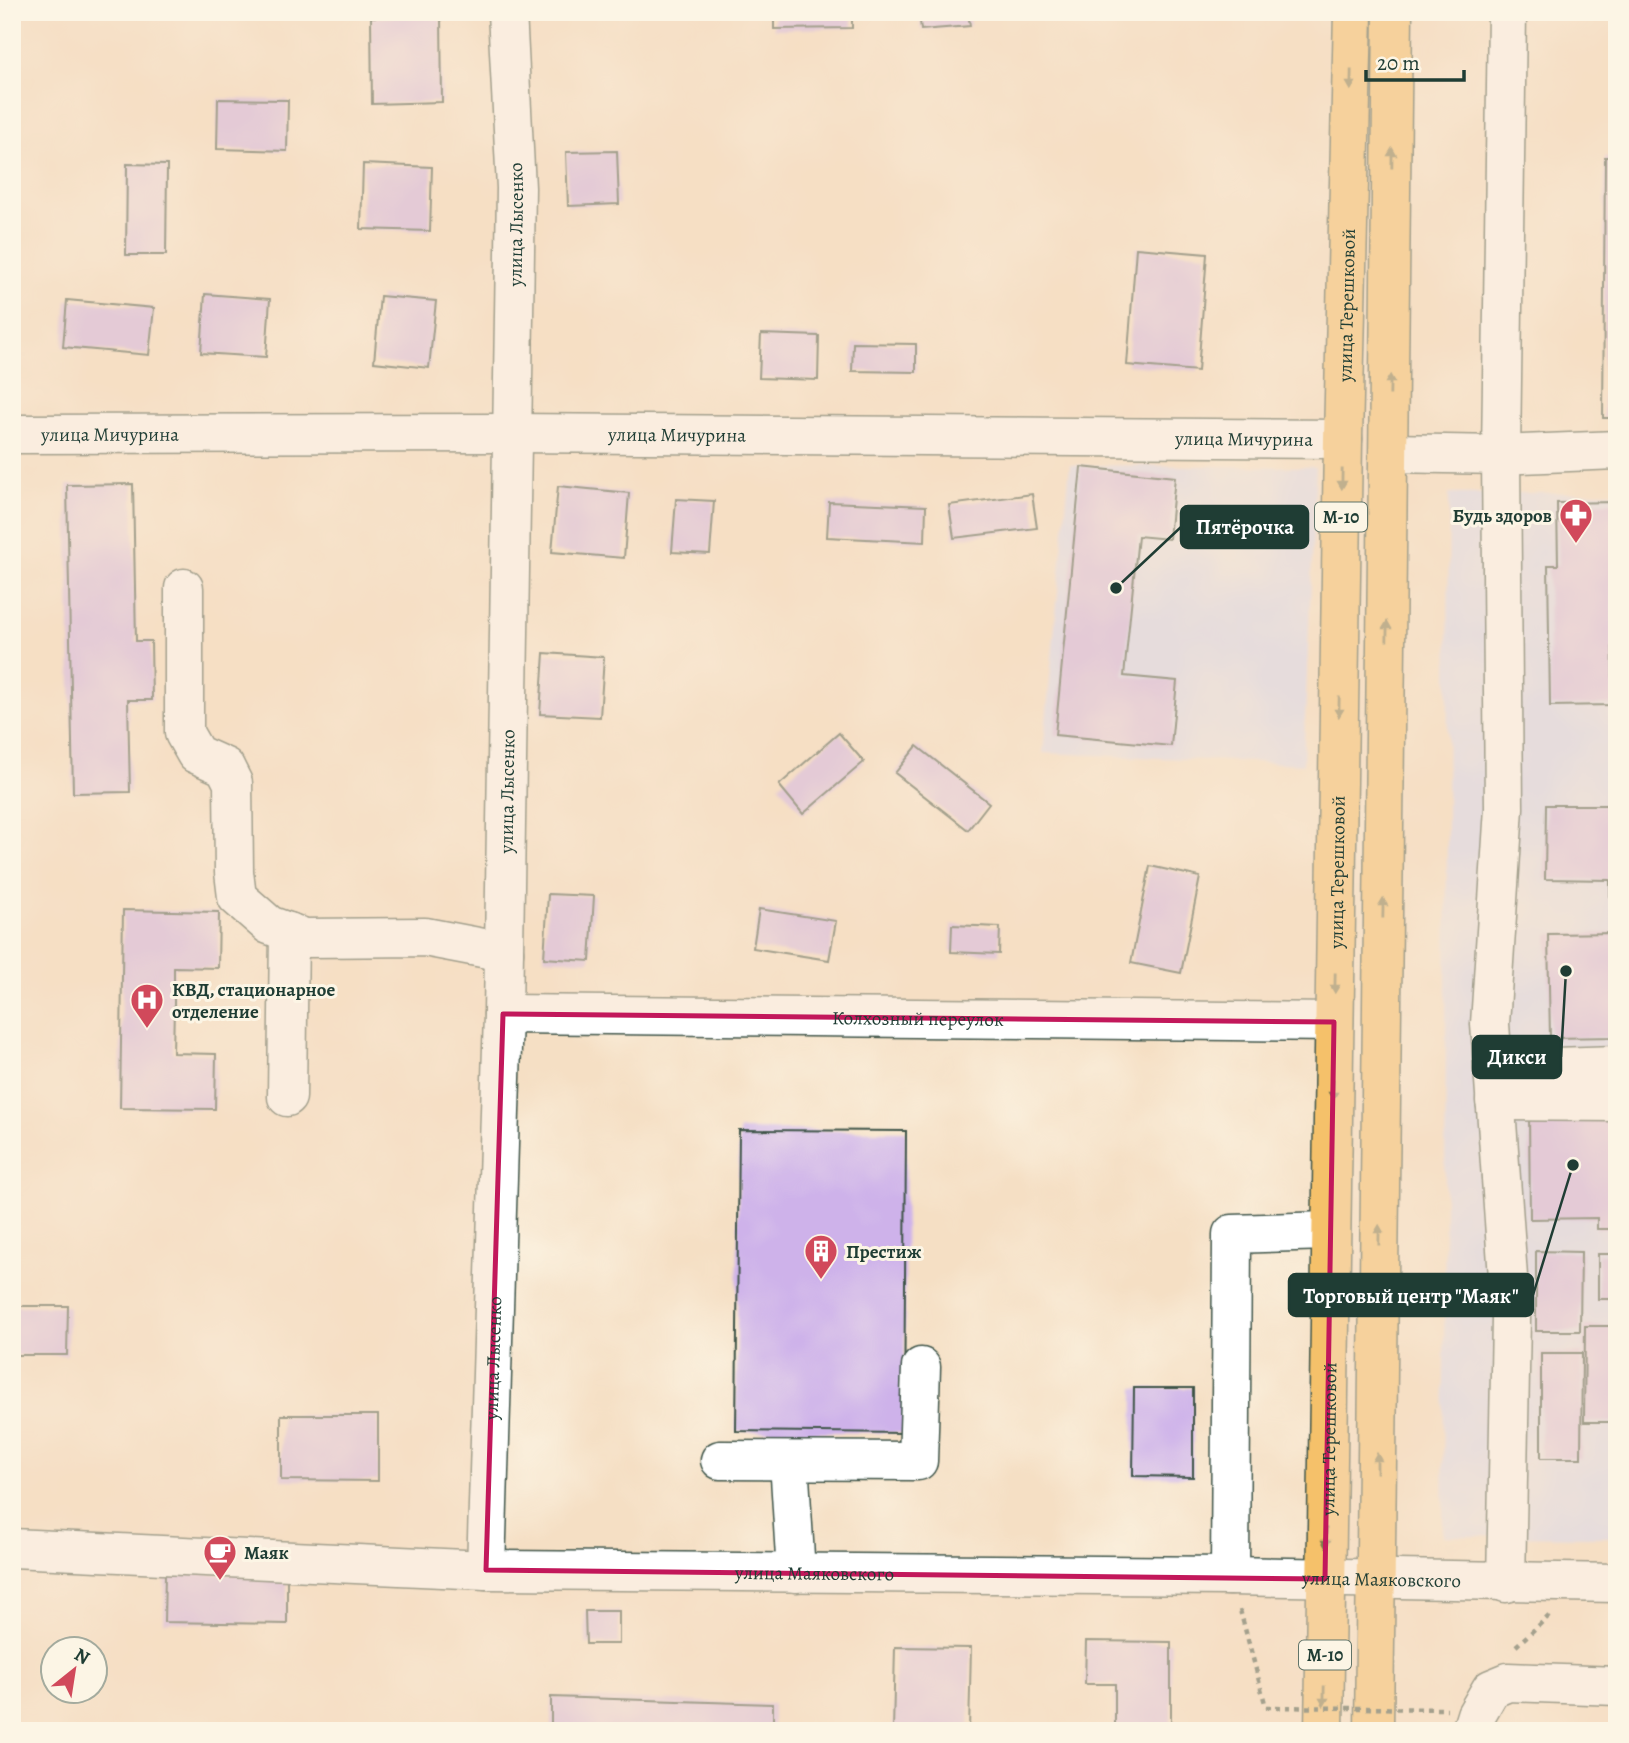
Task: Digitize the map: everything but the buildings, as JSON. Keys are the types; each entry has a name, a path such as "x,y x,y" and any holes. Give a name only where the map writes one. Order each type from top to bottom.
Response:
{"highway":[{"name":"улица Терешковой","path":"1324,1731 1329,1231 1353,12"},
{"name":"М-10","path":"1374,1731 1393,12"}],"street":[{"name":"улица Лысенко","path":"486,1570 503,1014 516,188 507,12"},
{"path":"1506,1583 1511,1319 1490,1024 1504,808 1502,455 1507,12"},
{"name":"улица Мичурина","path":"12,433 512,433 1343,439"},
{"path":"1389,453 1502,455 1617,450"},
{"path":"184,588 184,733 195,754 225,767 233,783 233,872 237,897 269,925 304,938 425,937 504,952"},
{"path":"287,1097 289,932"},
{"name":"Колхозный переулок","path":"503,1014 1334,1022"},
{"path":"1494,1085 1617,1065"},
{"path":"1494,1085 1617,1102"},
{"path":"1230,1576 1232,1234 1329,1231"},
{"path":"720,1460 918,1461 921,1367"},
{"path":"789,1461 796,1573"},
{"name":"улица Маяковского","path":"12,1548 486,1570 1230,1576 1617,1583"},
{"path":"1459,1720 1476,1715 1491,1689 1508,1682 1617,1686"}],"path":[{"path":"1230,1576 1266,1707 1459,1720"}],"highlighted area":[{"path":"503,1014 1334,1022 1325,1579 486,1570"}],"shaded area":[{"path":"1070,465 1316,467 1303,764 1043,753"},
{"path":"1617,492 1617,1537 1443,1536 1449,494"}],"place":[{"name":"Будь здоров","path":"1576,545"},
{"name":"Пятёрочка","path":"1116,588"},
{"name":"Дикси","path":"1566,971"},
{"name":"КВД, стационарное отделение","path":"147,1030"},
{"name":"Торговый центр \"Маяк\"","path":"1573,1165"},
{"name":"Престиж","path":"821,1281"},
{"name":"Маяк","path":"220,1582"}]}
